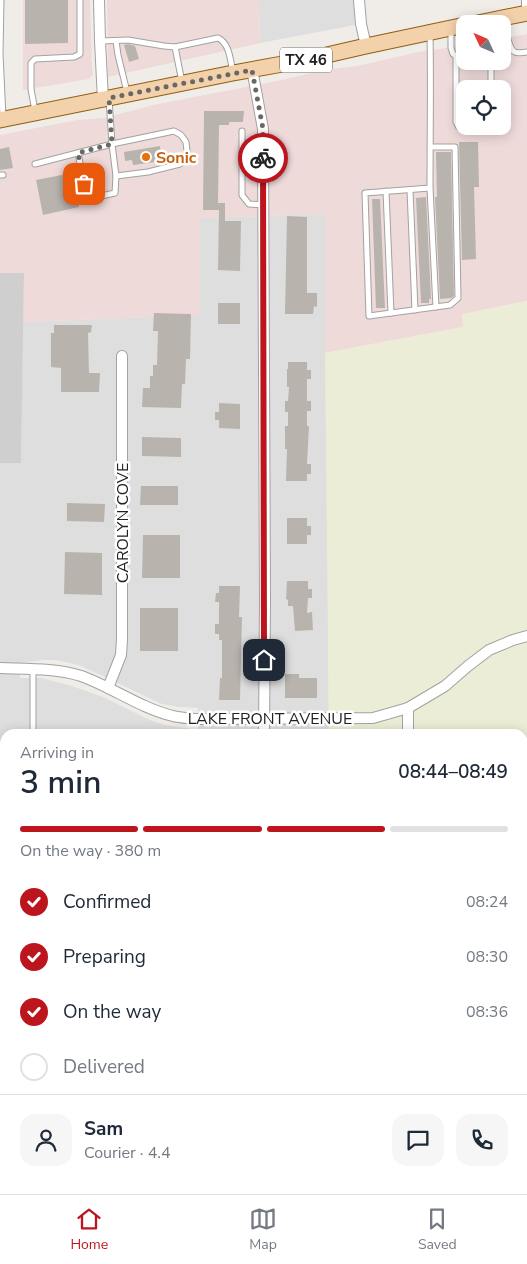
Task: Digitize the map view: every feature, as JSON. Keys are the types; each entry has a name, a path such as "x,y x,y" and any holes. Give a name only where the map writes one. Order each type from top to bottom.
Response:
{"main road":[{"path":"511,16 527,13"},
{"name":"TX 46","path":"2,120 305,60 456,27"}],"street":[{"path":"99,0 100,41 106,99"},
{"path":"359,0 361,24 366,46"},
{"path":"527,0 527,13"},
{"path":"252,70 263,129 264,729"},
{"name":"CAROLYN COVE","path":"108,688 121,655 122,639 122,356"},
{"name":"LAKE FRONT AVENUE","path":"0,668 70,672 175,717 196,719 373,718 408,708 445,686 489,650 527,636"},
{"path":"408,708 408,729"}],"lane":[{"path":"1,0 2,120"},
{"path":"36,114 31,89 31,63 35,59 74,57 80,54 80,0"},
{"path":"430,33 430,188 436,307"},
{"path":"456,33 451,48 456,56"},
{"path":"100,41 128,40 175,46 218,38 226,45 233,73"},
{"path":"116,41 127,95"},
{"path":"175,46 182,83"},
{"path":"511,49 516,53 527,52"},
{"path":"78,153 87,200 115,193 116,176 106,99"},
{"path":"35,164 112,144 174,131 181,135 186,142 187,151 185,159 180,164 148,172 116,176"},
{"path":"242,131 242,195 249,204 263,205"},
{"path":"430,147 455,146 458,298 450,305 369,316 365,193 430,188"},
{"path":"410,190 415,310"},
{"path":"386,191 391,313"},
{"path":"33,670 33,729"}],"shaded area":[{"path":"23,0 90,0 93,74 89,79 23,90"},
{"path":"107,0 259,0 260,43 108,77"},
{"path":"259,0 354,0 355,25 260,43"},
{"path":"527,34 527,301 463,314 463,327 325,353 325,214 200,218 200,315 23,322 24,273 0,273 0,135 77,120 104,118 153,105 324,70 357,66 418,52 456,46 456,70 511,70 511,37"},
{"path":"325,214 329,729 198,729 198,708 162,704 79,665 56,660 43,660 20,663 20,678 41,678 69,685 103,697 150,720 165,725 191,729 0,729 0,463 21,463 23,322 200,315 200,218"},
{"path":"0,273 24,273 21,463 0,463"}],"green space":[{"path":"527,301 527,729 329,729 325,353 463,327 462,314"}],"building":[{"path":"25,0 68,0 68,43 25,44"},
{"path":"124,45 135,46 139,59 129,62"},
{"path":"204,111 244,111 243,122 229,122 229,125 219,125 218,203 225,203 225,221 241,221 240,271 218,270 219,210 203,210"},
{"path":"459,142 478,142 479,187 474,187 476,259 462,260"},
{"name":"Sonic","path":"160,146 161,154 168,153 169,160 133,165 132,160 125,161 124,152"},
{"path":"9,147 13,168 0,170 0,149"},
{"path":"436,152 451,152 454,296 440,299 435,197 437,197"},
{"path":"72,173 79,207 43,215 36,180"},
{"path":"426,197 431,299 429,299 429,303 421,303 416,198"},
{"path":"372,199 380,199 385,308 376,308"},
{"path":"287,216 307,217 307,293 317,293 317,307 314,306 313,314 285,314"},
{"path":"218,303 240,303 240,324 218,324"},
{"path":"154,313 191,314 190,359 186,359 185,384 182,384 181,408 142,407 143,388 150,388 150,376 153,376 153,365 157,365 158,331 153,331"},
{"path":"54,325 92,325 91,332 88,333 89,373 100,373 99,392 61,392 61,368 51,367 51,333 54,333"},
{"path":"288,362 307,362 307,370 311,370 311,379 307,379 307,401 311,401 311,411 307,411 307,426 309,426 307,464 311,464 311,474 307,474 307,481 286,481 287,449 285,449 285,426 288,426 288,412 285,412 285,401 288,401"},
{"path":"219,403 240,404 240,429 219,428 219,420 215,420 215,412 219,412"},
{"path":"142,437 181,438 181,457 142,456"},
{"path":"141,486 178,486 178,505 140,505"},
{"path":"67,503 105,504 104,522 67,521"},
{"path":"287,518 307,518 307,526 311,526 311,535 307,535 307,544 287,544"},
{"path":"143,535 180,535 180,578 142,578"},
{"path":"65,552 102,553 102,595 64,594"},
{"path":"287,581 308,581 308,589 312,589 312,598 308,598 307,613 312,612 313,630 295,631 293,606 288,606 288,600 286,599"},
{"path":"219,586 240,586 239,617 242,617 240,700 219,700 220,678 222,678 222,640 219,640 219,634 215,634 215,624 219,624 219,602 215,602 216,593 219,593"},
{"path":"140,608 178,608 178,651 140,651"},
{"path":"285,674 299,674 299,678 317,678 317,698 285,698"}],"way so far":[{"path":"84,184 78,153 112,144 109,98 252,70 263,129 263,158"}],"place":[{"name":"Sonic","path":"146,157"}],"route":[{"path":"263,158 264,660"}]}
